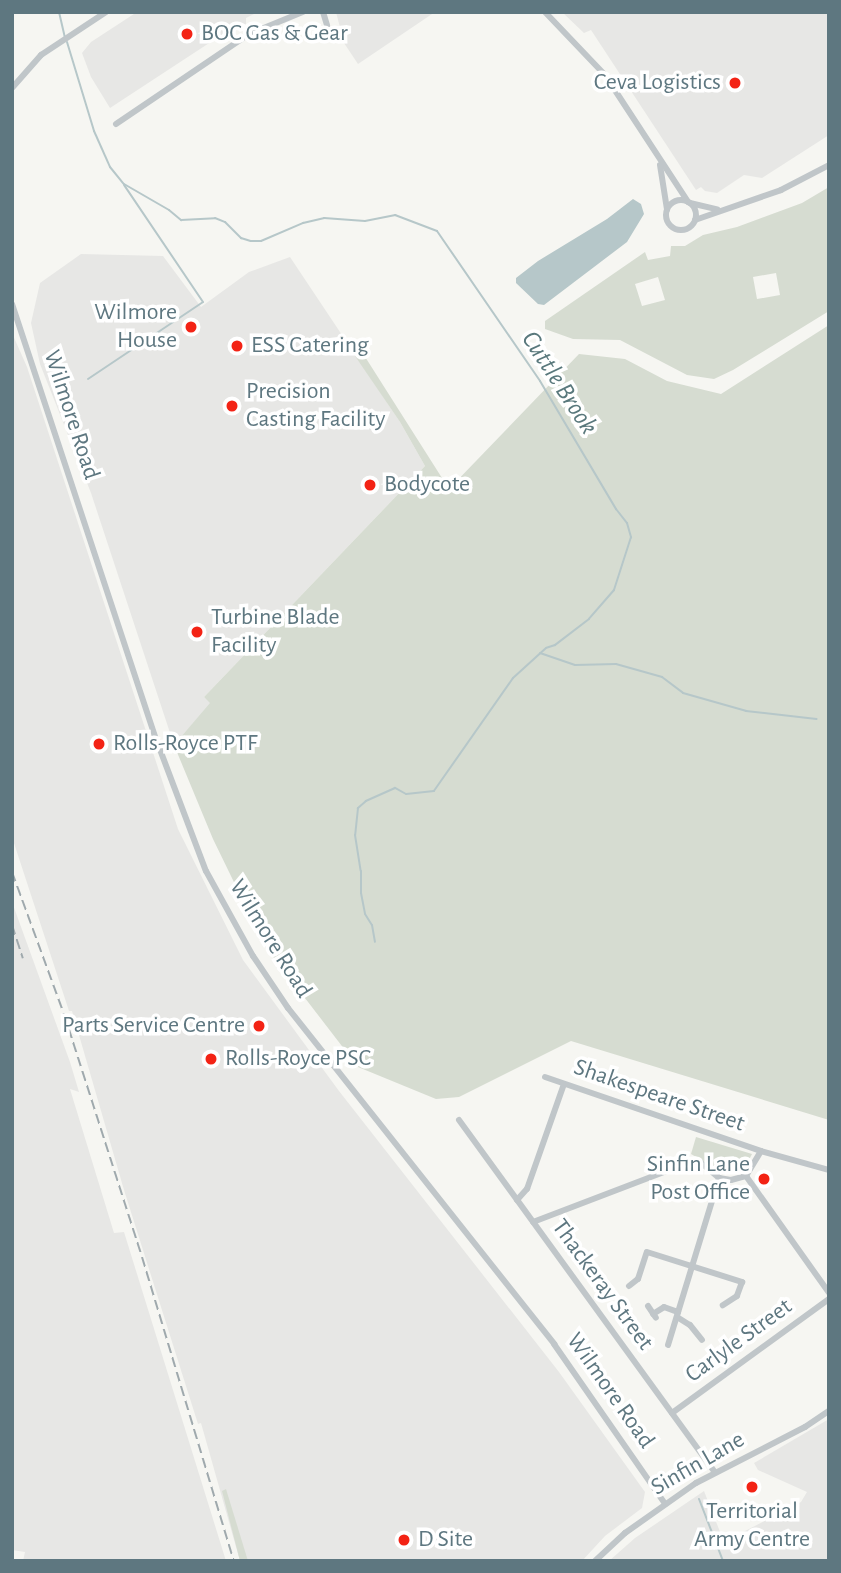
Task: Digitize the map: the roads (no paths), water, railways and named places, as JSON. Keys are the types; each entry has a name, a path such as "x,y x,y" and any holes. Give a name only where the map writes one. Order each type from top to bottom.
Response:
{"street":[{"path":"12,88 35,61 106,12"},
{"path":"116,124 249,34 303,12"},
{"path":"323,12 327,25"},
{"path":"545,12 605,75 632,113 660,163 695,209 695,220"},
{"path":"660,163 668,221 676,229 688,229 695,220 781,190 829,165"},
{"path":"667,213 676,201 719,210"},
{"name":"Wilmore Road","path":"12,304 156,739 206,872 253,956 281,998 554,1344 665,1504"},
{"name":"Shakespeare Street","path":"545,1077 761,1151 829,1171"},
{"path":"517,1200 527,1189 564,1084"},
{"name":"Thackeray Street","path":"459,1120 715,1472"},
{"name":"Shakespeare Street","path":"746,1175 761,1151"},
{"name":"Shakespeare Street","path":"533,1222 693,1161 700,1162 719,1178"},
{"path":"668,1345 719,1178 731,1180 746,1175 829,1293"},
{"path":"629,1286 638,1279 647,1252 742,1282 737,1296 723,1305"},
{"name":"Carlyle Street","path":"672,1413 829,1299"},
{"path":"648,1306 655,1316 664,1307 677,1314 702,1340"},
{"name":"Sinfin Lane","path":"595,1561 625,1533 665,1504 715,1472 805,1427 829,1411"}],"waterway":[{"name":"Cuttle Brook","path":"59,12 65,37"},
{"name":"Cuttle Brook","path":"67,42 94,131 110,167 124,184 181,220 215,218 225,222 241,238 251,241 261,241 303,223 324,218 365,221 395,215 437,231 540,381 627,523 631,537 614,590 589,619 555,645 546,648 513,678 434,791 406,794 395,788 366,801 358,808 355,835 361,871 361,893 375,942"},
{"path":"88,379 203,302 124,185"},
{"path":"540,653 575,665 616,664 662,677 683,693 746,711 817,719"},
{"name":"Cuttle Brook","path":"699,1499 723,1561"}],"railway":[{"path":"12,872 64,1014 142,1257 234,1561"},
{"path":"12,925 23,958"}],"place":[{"name":"BOC Gas & Gear","path":"187,34"},
{"name":"Ceva Logistics","path":"735,83"},
{"name":"Wilmore House","path":"191,327"},
{"name":"ESS Catering","path":"237,346"},
{"name":"Precision Casting Facility","path":"232,406"},
{"name":"Bodycote","path":"370,485"},
{"name":"Turbine Blade Facility","path":"197,632"},
{"name":"Rolls-Royce PTF","path":"99,744"},
{"name":"Parts Service Centre","path":"259,1026"},
{"name":"Rolls-Royce PSC","path":"211,1059"},
{"name":"Sinfin Lane Post Office","path":"764,1179"},
{"name":"Territorial Army Centre","path":"752,1487"},
{"name":"D Site","path":"404,1540"}]}
